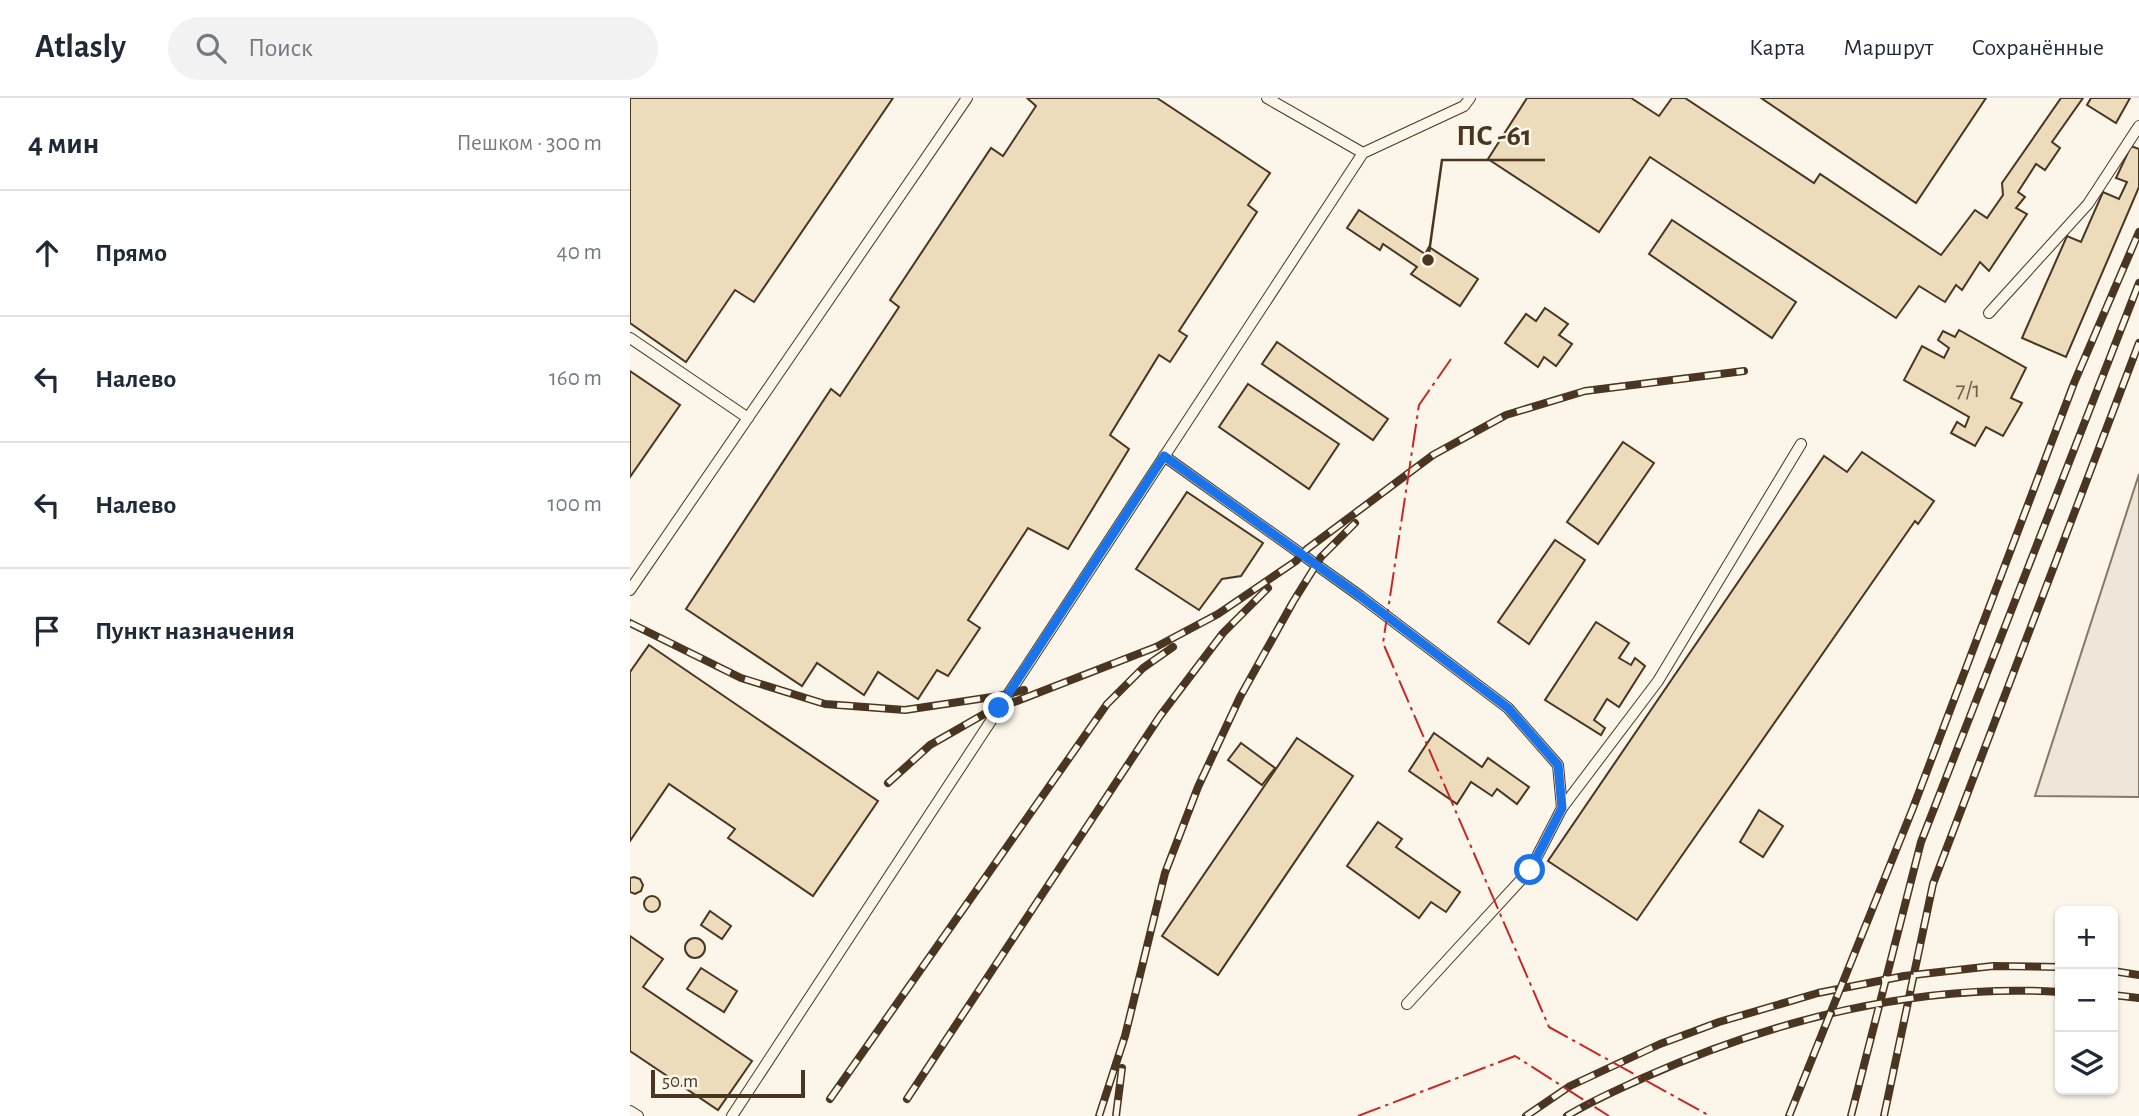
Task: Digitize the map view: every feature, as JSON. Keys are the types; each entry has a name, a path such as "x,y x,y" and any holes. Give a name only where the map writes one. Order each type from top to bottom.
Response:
{"lane":[{"path":"630,590 967,98"},
{"path":"1266,98 1363,153"},
{"path":"732,1116 1363,153 1464,106 1470,98"},
{"path":"1989,313 2088,204 2139,126"},
{"path":"630,338 748,418"},
{"path":"1407,1004 1530,870 1562,808 1658,681 1801,444"},
{"path":"1164,456 1360,596 1508,708 1558,765 1562,808"},
{"path":"630,1111 638,1116"}],"shaded area":[{"path":"2139,474 2139,797 2035,796"}],"building":[{"path":"630,98 893,98 754,302 735,290 686,362 630,323"},
{"path":"1027,98 1157,98 1270,173 1248,205 1257,212 1179,331 1187,336 1170,362 1159,355 1110,435 1129,449 1068,549 1028,528 968,620 980,628 948,676 937,670 918,699 878,672 864,695 817,663 802,686 686,609 831,389 840,396 899,307 890,300 991,148 1003,156 1036,106"},
{"path":"1527,98 1631,98 1659,116 1672,98 1685,98 1814,183 1820,174 1941,255 1975,210 1987,218 2003,195 2002,183 2061,98 2083,98 2052,142 2060,148 2045,170 2036,164 2018,192 2025,197 2016,208 2027,214 1989,271 1980,262 1962,290 1956,285 1945,302 1919,286 1896,318 1650,157 1599,232 1488,159"},
{"path":"1761,98 1986,98 1916,203"},
{"path":"2091,98 2130,98 2116,123 2087,105"},
{"path":"2131,146 2139,149 2139,187 2066,357 2022,338 2067,236 2081,242 2103,192 2119,199 2127,182 2116,178"},
{"path":"1359,210 1425,254 1429,247 1478,279 1460,306 1411,274 1417,267 1383,244 1380,250 1347,228"},
{"path":"1672,220 1796,302 1772,338 1649,254"},
{"path":"1545,308 1568,324 1559,335 1572,344 1556,366 1544,357 1538,367 1505,343 1526,314 1536,321"},
{"path":"1959,330 2026,368 2011,398 2022,403 2003,436 1986,427 1975,446 1951,433 1957,422 1965,427 1969,417 1904,380 1922,346 1944,358 1949,348 1938,340 1943,331 1955,337"},
{"path":"1277,342 1388,419 1373,440 1262,364"},
{"path":"630,371 680,405 630,477"},
{"path":"1248,384 1339,444 1309,489 1219,427"},
{"path":"1623,442 1654,463 1598,544 1567,522"},
{"path":"1862,452 1934,501 1918,524 1915,521 1637,920 1548,861 1824,456 1847,472"},
{"path":"1187,492 1263,543 1241,576 1222,579 1199,610 1136,569"},
{"path":"1555,540 1585,560 1529,644 1498,622"},
{"path":"1596,622 1629,643 1619,658 1631,665 1635,658 1645,666 1619,707 1607,699 1594,720 1605,728 1601,735 1545,700"},
{"path":"649,645 878,801 813,896 728,838 735,829 669,784 630,841 630,672"},
{"path":"1434,733 1482,767 1488,758 1529,787 1517,804 1497,789 1492,796 1471,782 1457,804 1409,771"},
{"path":"1297,738 1353,776 1218,975 1162,936"},
{"path":"1241,743 1275,768 1262,785 1228,760"},
{"path":"1759,810 1783,826 1763,857 1740,842"},
{"path":"1378,822 1402,839 1396,847 1460,892 1446,912 1431,902 1419,918 1347,866"},
{"path":"630,878 640,879 643,885 641,891 635,894 630,892"},
{"path":"649,896 655,896 660,904 658,910 649,912 644,907 644,901"},
{"path":"710,911 731,926 722,939 701,925"},
{"path":"630,936 663,959 643,987 752,1061 718,1110 630,1051"},
{"path":"695,938 702,941 705,948 702,955 695,958 688,955 685,948 688,941"},
{"path":"701,968 737,991 724,1012 687,989"}],"railway":[{"path":"1789,1116 1913,808 2074,383 2139,232"},
{"path":"1851,1116 1921,842 2139,283"},
{"path":"1884,1116 1933,884 2139,343"},
{"path":"888,783 930,745 986,713 1156,647 1218,614 1296,561 1307,549 1433,455 1506,415 1585,391 1744,371"},
{"path":"1099,1116 1125,1036 1165,873 1198,787 1240,697 1293,602 1321,557 1355,523"},
{"path":"907,1099 1160,716 1223,633 1268,588"},
{"path":"630,623 741,678 825,704 905,710 1024,690"},
{"path":"830,1099 1107,704 1143,668 1173,647"},
{"path":"1526,1116 1570,1086 1660,1044 1719,1022 1818,993 1904,976 1993,966 2055,967"},
{"path":"2118,972 2139,975"},
{"path":"1567,1116 1614,1091 1692,1057 1794,1023 1847,1010 1953,993 2055,992"},
{"path":"2118,996 2139,998"},
{"path":"1116,1116 1122,1068"}],"power":[{"path":"1451,359 1419,405 1383,643 1549,1027 1710,1116"},
{"path":"1358,1116 1515,1056 1609,1116"}],"place":[{"name":"ПС -61","path":"1428,260"}],"route":[{"path":"999,708 1164,456 1360,596 1508,708 1558,765 1562,808 1530,870"}]}
